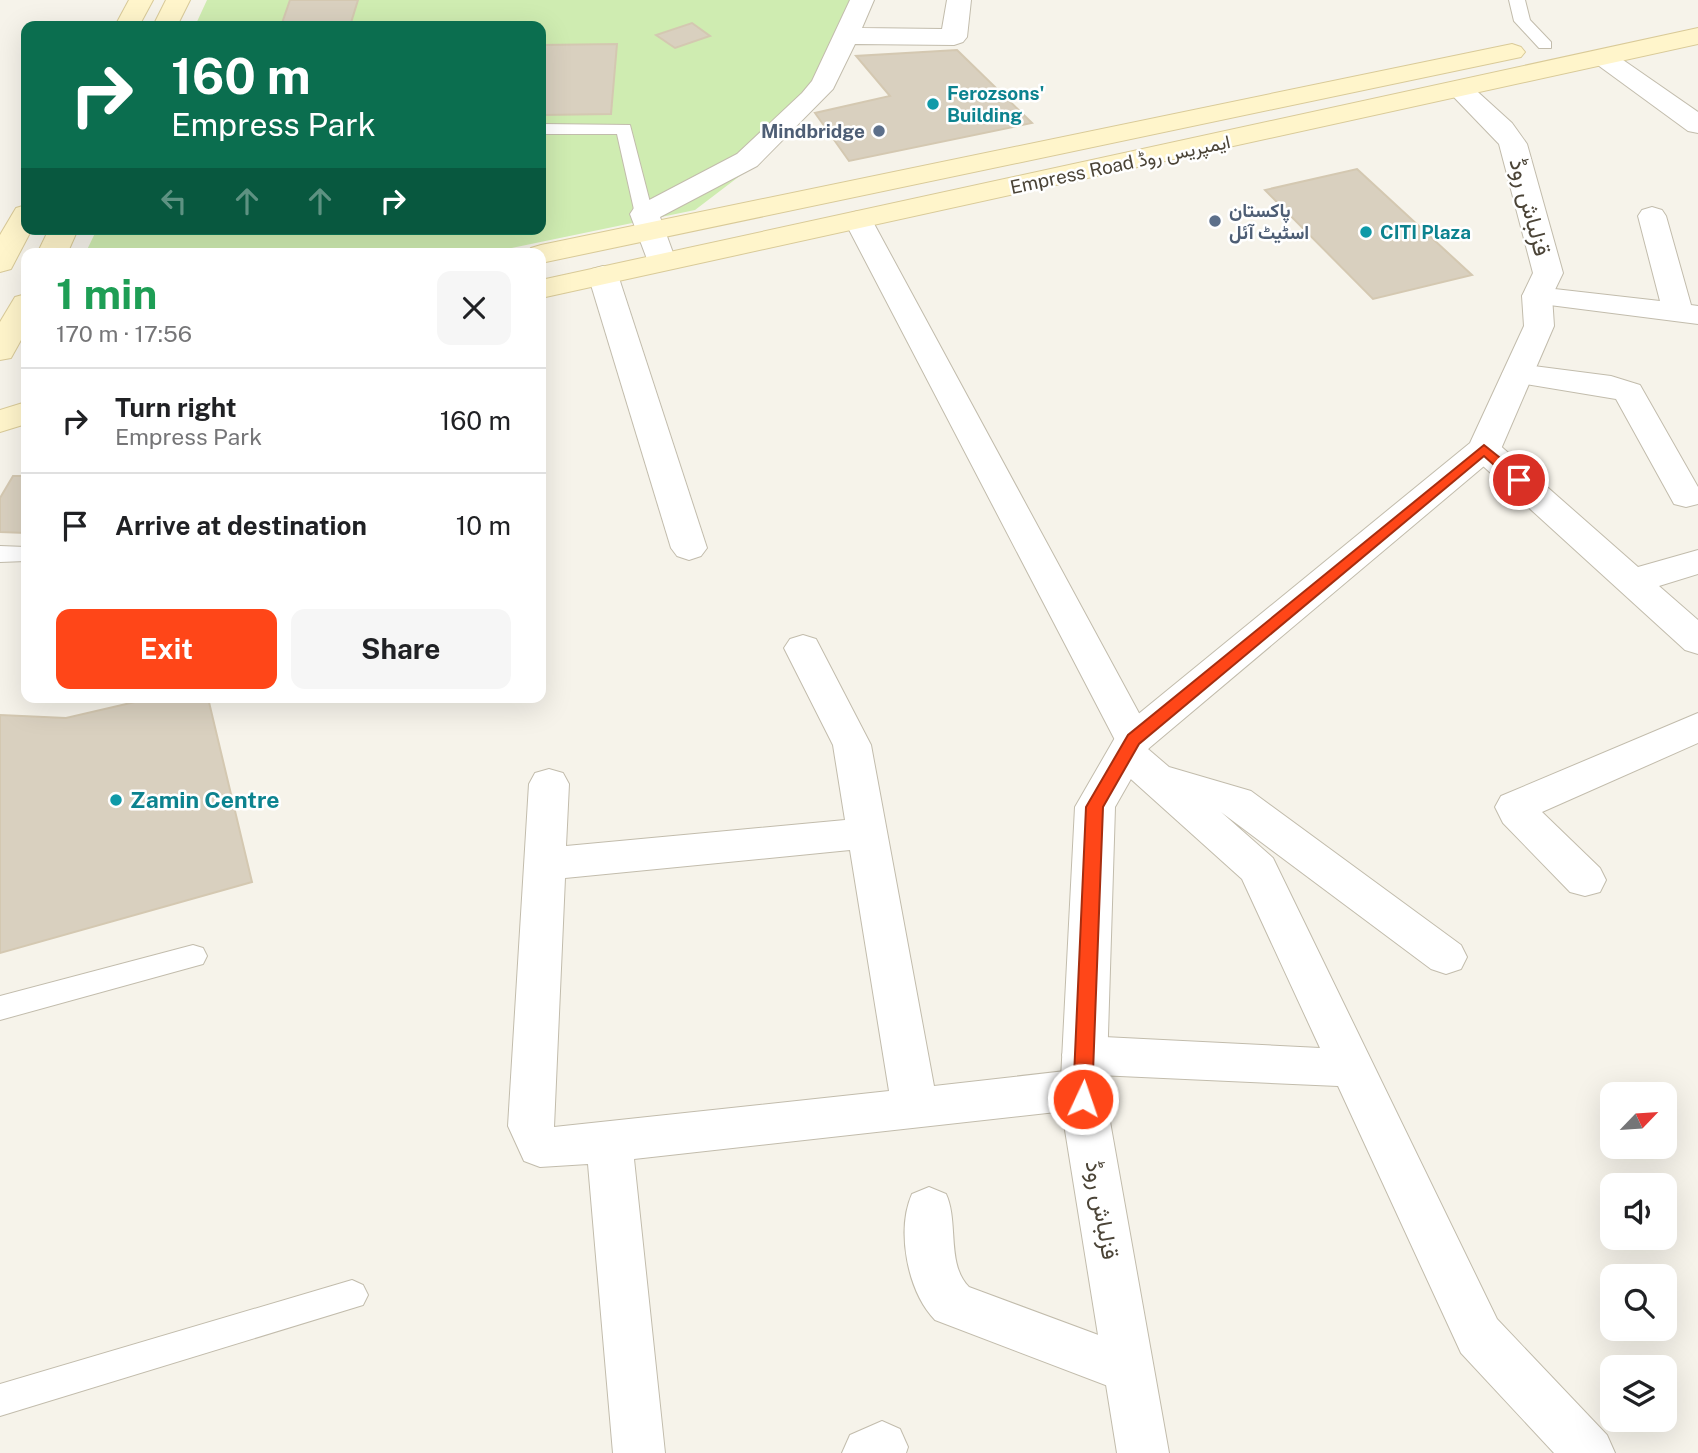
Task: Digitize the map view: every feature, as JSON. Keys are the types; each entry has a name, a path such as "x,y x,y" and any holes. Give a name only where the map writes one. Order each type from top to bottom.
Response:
{"main road":[{"path":"130,21 141,0"},
{"path":"168,21 178,0"},
{"name":"Empress Road ایمپریس روڈ","path":"546,253 647,224 1698,12"},
{"name":"Empress Road ایمپریس روڈ","path":"546,288 1698,36"},
{"path":"0,263 21,223"},
{"path":"21,313 0,353 21,361"},
{"path":"0,375 21,365"},
{"path":"0,422 21,414"}],"street":[{"path":"662,261 647,224 747,160 824,83 862,0"},
{"path":"846,36 954,37 959,0"},
{"path":"1604,58 1698,125"},
{"name":"قزلباش روڈ","path":"1143,1453 1083,1099 1095,807 1139,757 1484,449 1539,326 1537,296 1548,273 1513,144 1502,129 1460,90"},
{"path":"1537,296 1688,314 1652,216"},
{"path":"858,220 1139,757 1258,869 1479,1336 1589,1453"},
{"path":"603,275 689,548"},
{"path":"1518,374 1611,386 1629,392 1686,496"},
{"path":"1484,449 1698,641"},
{"path":"1632,581 1698,562"},
{"path":"803,648 852,745 915,1107"},
{"path":"1585,880 1515,807 1698,727"},
{"path":"1139,757 1237,802 1446,957"},
{"path":"549,784 531,1126 540,1147 561,1147 915,1107 1084,1072 1336,1068"},
{"path":"544,864 867,833"},
{"path":"609,1140 639,1453"},
{"path":"929,1209 936,1285 942,1297 952,1304 1129,1370"}],"lane":[{"path":"1516,2 1522,21 1545,45"},
{"path":"546,129 624,130 647,224"},
{"path":"0,554 21,554"},
{"path":"0,1008 193,956"},
{"path":"0,1400 352,1295"}],"green space":[{"path":"207,0 862,0 824,83 762,159 695,210 511,248 88,248 94,235 546,235 546,21 197,21"}],"building":[{"path":"290,0 358,0 352,21 283,21"},
{"path":"692,23 710,36 675,48 656,35"},
{"path":"617,44 611,114 546,115 546,45"},
{"name":"Ferozsons' Building","path":"957,50 1032,123 849,161 815,113 890,96 856,56"},
{"name":"CITI Plaza","path":"1357,169 1472,275 1373,299 1265,190"},
{"path":"13,476 21,476 21,533 0,532 0,498"},
{"name":"Zamin Centre","path":"130,703 209,703 252,882 0,953 0,715 66,718"}],"place":[{"name":"Ferozsons' Building","path":"933,104"},
{"name":"Mindbridge","path":"879,131"},
{"name":"پاکستان اسٹیٹ آئل","path":"1215,221"},
{"name":"CITI Plaza","path":"1366,232"},
{"name":"Zamin Centre","path":"116,800"}],"route":[{"path":"1083,1099 1095,807 1134,739 1484,449 1519,480"}]}
